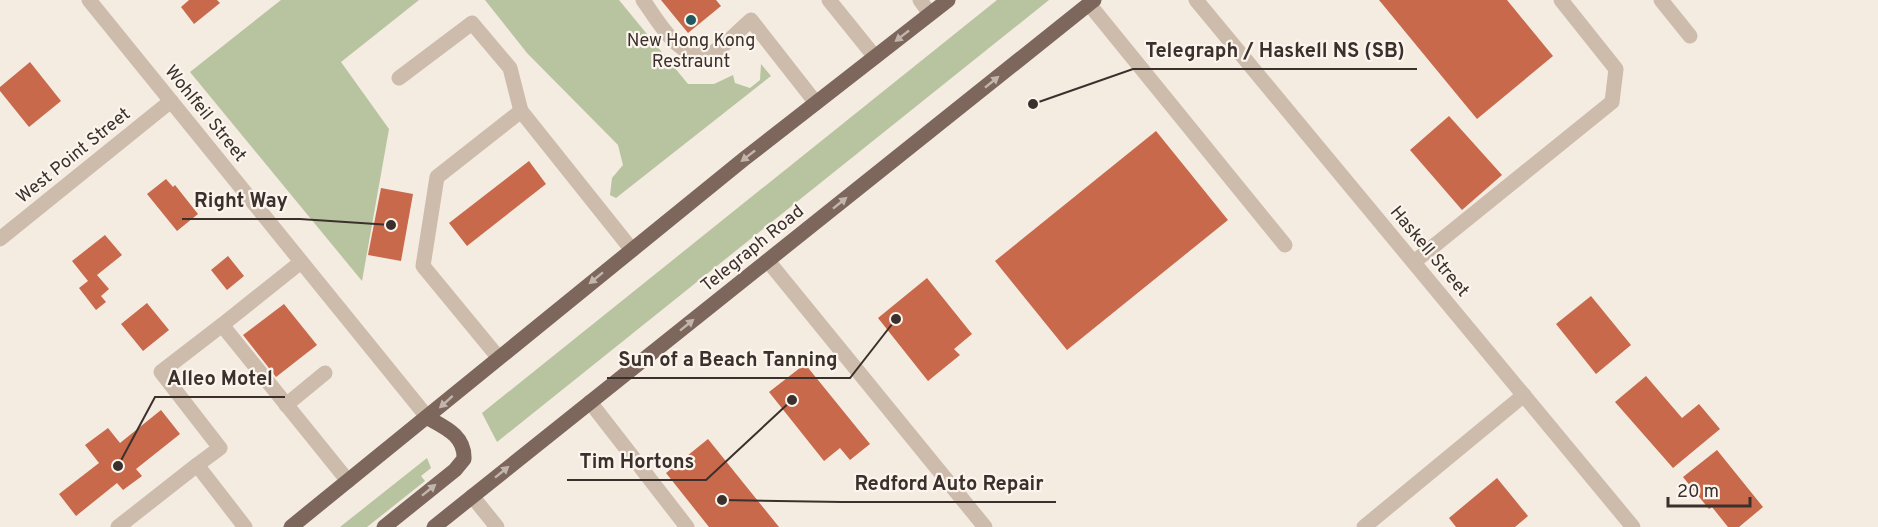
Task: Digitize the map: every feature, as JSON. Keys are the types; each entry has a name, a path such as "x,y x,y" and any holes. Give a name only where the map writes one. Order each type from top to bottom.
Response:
{"main road":[{"path":"291,527 428,418 498,357 948,0"},
{"name":"Telegraph Road","path":"434,527 1092,2"},
{"path":"384,527 455,470 464,459 465,446 460,440 446,428 428,418"}],"street":[{"name":"Wohlfeil Street","path":"89,0 428,418"},
{"path":"643,0 678,46 693,54 711,53 751,20 816,103"},
{"path":"829,0 875,57"},
{"path":"920,0 930,14"},
{"name":"Haskell Street","path":"1196,0 1634,527"},
{"path":"1414,262 1612,102 1616,69 1561,0"},
{"path":"1661,0 1690,36"},
{"path":"1092,2 1285,245"},
{"path":"399,78 472,23 510,68 521,111 632,250"},
{"name":"West Point Street","path":"0,239 171,101"},
{"path":"498,357 423,266 437,177 521,111"},
{"path":"768,261 985,527"},
{"path":"118,527 220,448 160,372 302,262"},
{"path":"222,325 348,481"},
{"path":"286,405 325,373"},
{"path":"1364,527 1524,395"},
{"path":"590,402 687,527"},
{"path":"197,465 245,527"},
{"path":"472,496 497,527"}],"green space":[{"path":"281,0 419,0 341,62 389,129 362,281 190,72"},
{"path":"485,0 619,0 688,84 714,84 733,75 735,83 750,88 760,80 761,64 771,76 616,198 610,195 612,178 623,165 618,145 527,53"},
{"path":"997,0 1049,0 497,442 482,413"},
{"path":"427,458 431,468 421,476 425,481 367,527 340,527"}],"building":[{"path":"189,0 217,0 220,3 194,24 181,7"},
{"name":"New Hong Kong Restraunt","path":"661,0 716,0 721,6 688,33"},
{"path":"1379,0 1507,0 1553,56 1477,119"},
{"path":"30,62 61,101 29,127 0,91 0,87"},
{"path":"1449,116 1502,175 1462,210 1410,150"},
{"path":"1156,131 1228,220 1067,350 995,261"},
{"path":"529,161 546,184 467,246 449,223"},
{"path":"166,179 173,187 175,185 198,214 177,231 147,194"},
{"path":"381,188 413,194 401,261 368,255"},
{"path":"105,235 122,255 97,275 109,289 101,296 106,302 96,310 79,288 88,281 72,261"},
{"path":"228,256 244,276 227,290 211,270"},
{"path":"927,278 972,334 954,349 960,355 928,381 878,318"},
{"path":"1591,296 1631,345 1596,374 1556,324"},
{"path":"147,303 169,330 143,351 121,324"},
{"path":"284,304 317,345 276,377 243,335"},
{"path":"805,364 870,444 850,460 840,448 824,461 769,392"},
{"path":"1646,376 1682,418 1699,404 1720,429 1673,468 1615,402"},
{"path":"161,410 180,434 136,469 142,476 123,490 117,483 76,516 59,494 99,463 85,445 108,428 120,443"},
{"path":"708,439 779,527 709,527 666,473"},
{"path":"1717,450 1763,507 1739,527 1728,527 1712,507 1709,509 1683,477"},
{"path":"1497,478 1528,516 1515,527 1456,527 1449,518"}],"place":[{"name":"New Hong Kong Restraunt","path":"691,20"},
{"name":"Telegraph / Haskell NS (SB)","path":"1033,104"},
{"name":"Right Way","path":"391,225"},
{"name":"Sun of a Beach Tanning","path":"896,319"},
{"name":"Tim Hortons","path":"792,400"},
{"name":"Alleo Motel","path":"118,466"},
{"name":"Redford Auto Repair","path":"722,500"}]}
